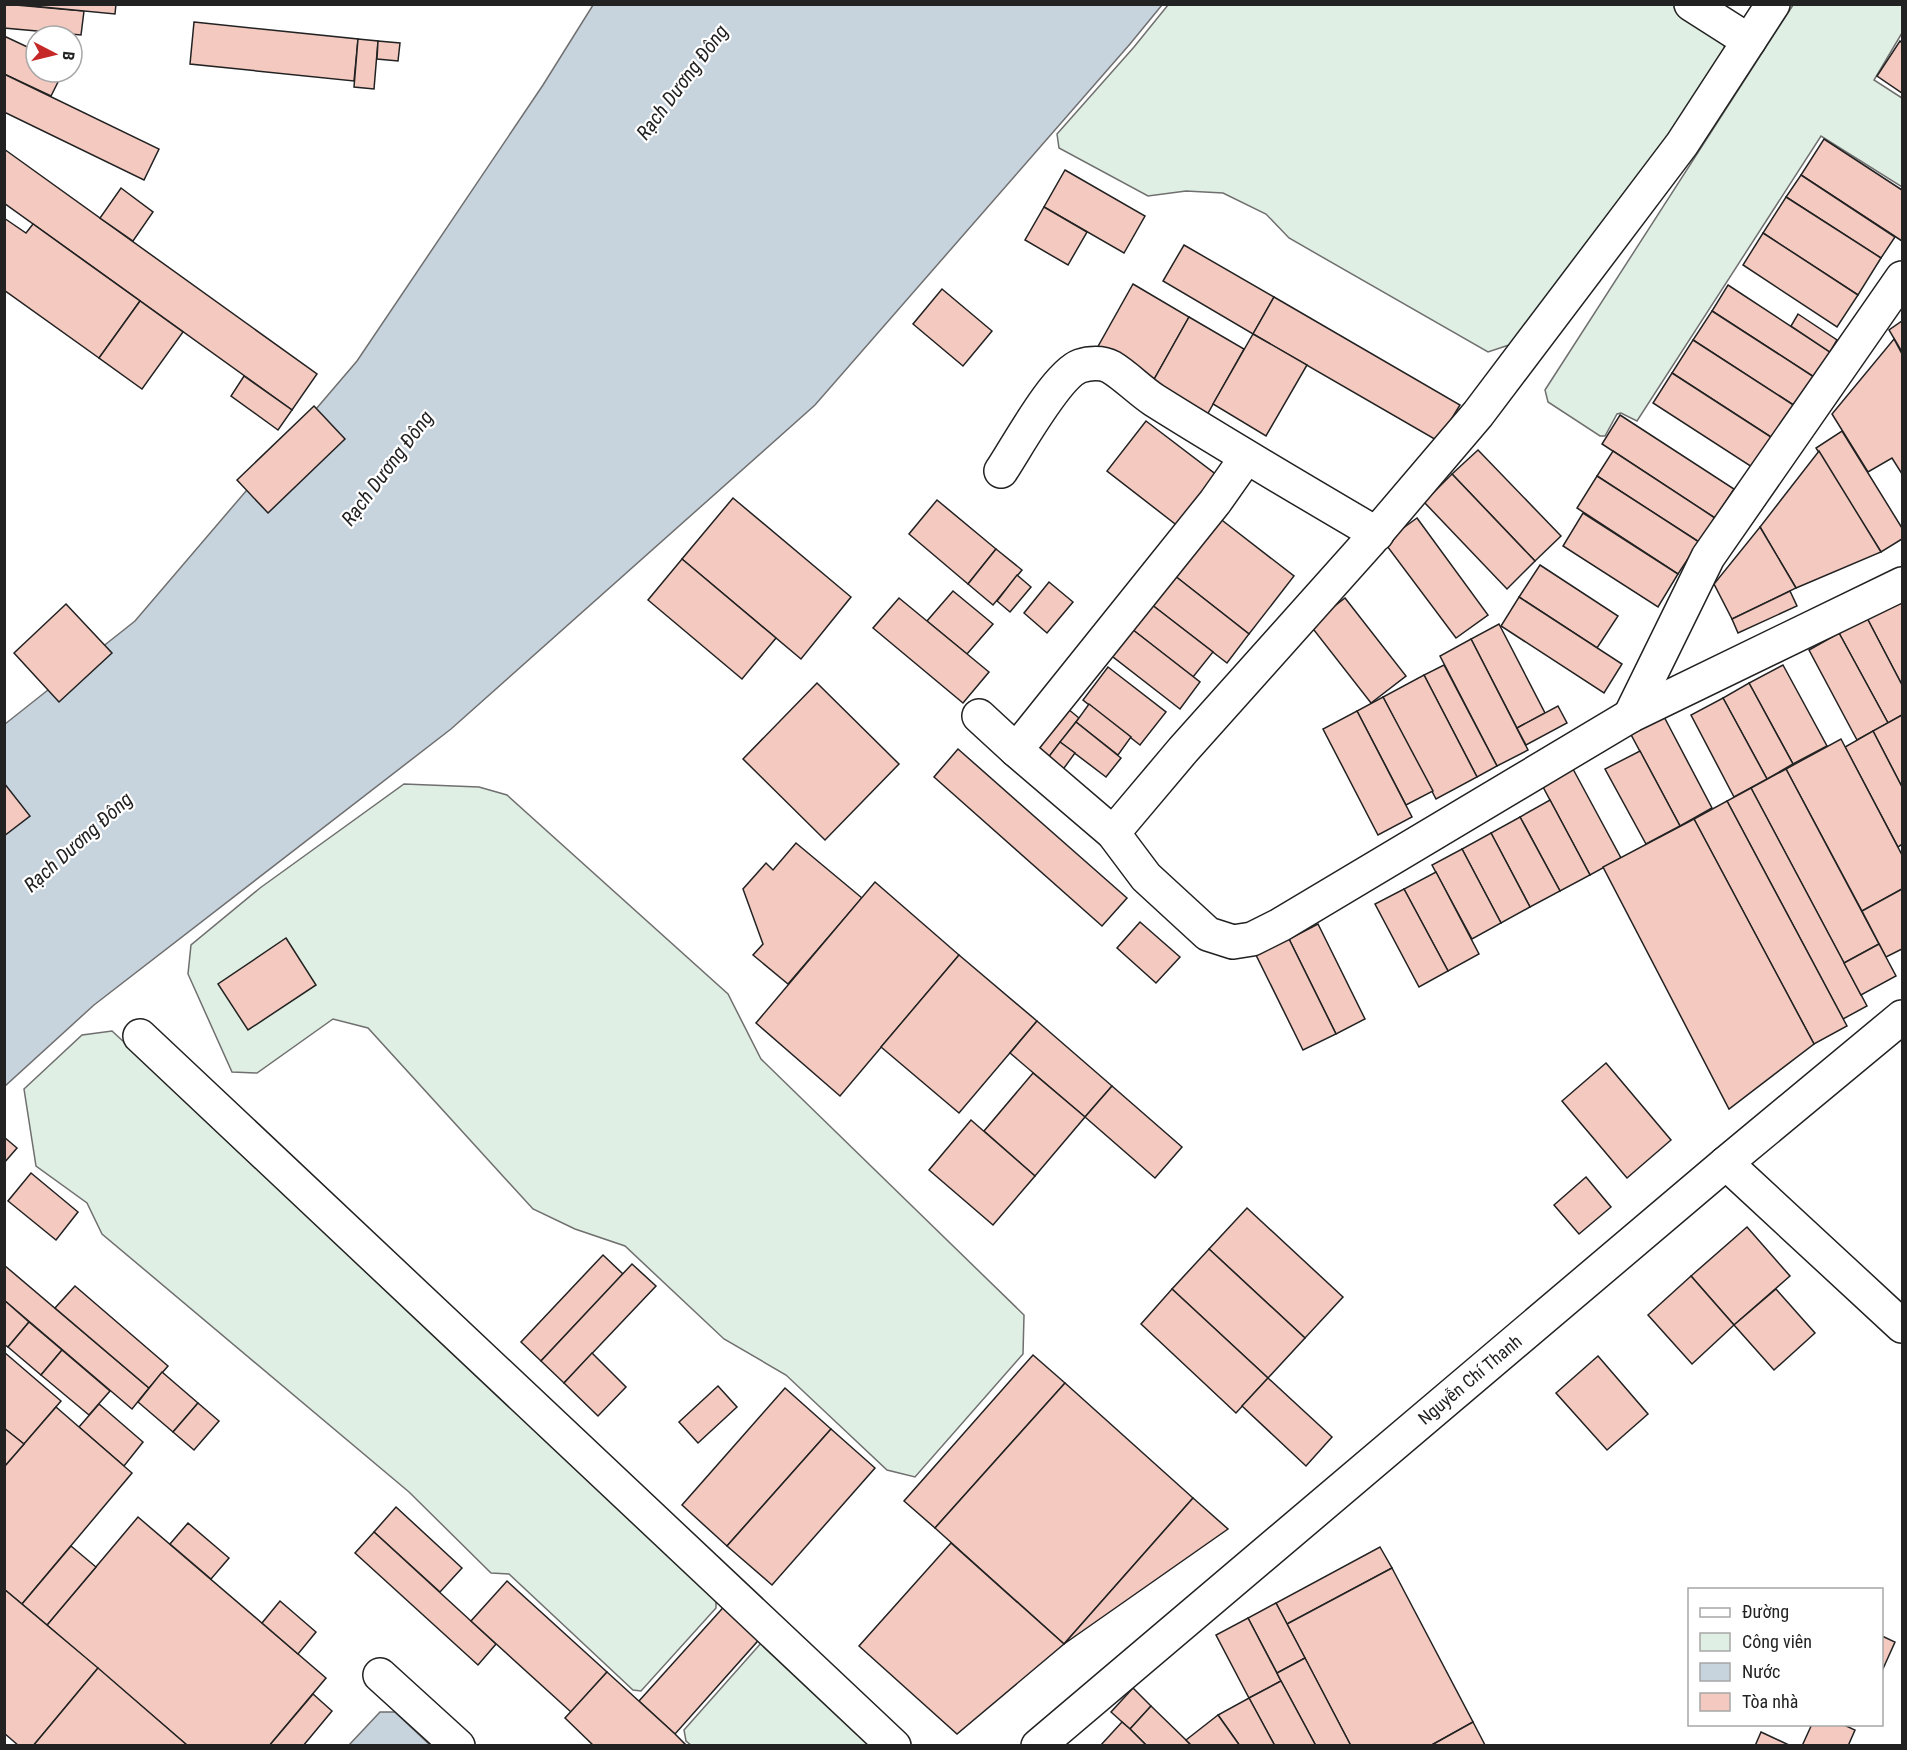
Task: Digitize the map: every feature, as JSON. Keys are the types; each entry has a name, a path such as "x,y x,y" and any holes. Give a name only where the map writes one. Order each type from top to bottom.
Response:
{"street":[{"path":"1691,4 1749,41"},
{"path":"1113,833 1183,750 1377,534 1478,414 1682,144 1773,4"},
{"path":"1630,716 1708,557 1902,278"},
{"path":"1001,471 1055,389 1070,371 1082,365 1095,363 1109,366 1151,398 1246,458 1377,534"},
{"path":"1016,750 1215,502 1246,458"},
{"path":"979,716 1113,833 1146,878 1208,934 1233,942 1252,939 1290,919 1630,716 1902,584"},
{"name":"Nguyễn Chí Thanh","path":"1038,1746 1726,1163 1902,1017"},
{"path":"140,1036 894,1746"},
{"path":"1726,1163 1902,1326"},
{"path":"380,1675 458,1746"}],"green space":[{"path":"1168,5 1682,5 1718,27 1725,49 1663,150 1518,342 1488,352 1289,238 1266,214 1223,193 1186,191 1148,196 1059,148 1057,134"},
{"path":"1793,5 1902,5 1902,33 1874,80 1902,98 1902,187 1821,136 1637,421 1621,413 1617,414 1605,436 1600,436 1548,402 1545,390"},
{"path":"404,784 479,787 507,795 728,994 761,1059 1024,1315 1023,1354 915,1477 887,1470 786,1375 724,1339 625,1246 575,1229 533,1209 368,1028 333,1019 257,1073 232,1072 188,974 191,945 260,888"},
{"path":"112,1031 504,1392 716,1597 716,1608 641,1691 633,1690 509,1574 491,1573 409,1492 102,1234 87,1203 36,1166 24,1089 82,1035"},
{"path":"762,1642 889,1745 691,1745 686,1741 684,1730"}],"water":[{"name":"Rạch Dương Đông","path":"593,5 1162,5 815,405 451,729 94,1005 5,1086 5,724 135,621 357,361 543,85"},
{"path":"380,1712 395,1712 430,1745 349,1745"}],"building":[{"path":"4,4 84,11 82,24 24,24 24,30 4,28"},
{"path":"12,4 116,4 115,14"},
{"path":"194,22 358,39 354,81 190,64"},
{"path":"4,36 24,45 24,83 4,74"},
{"path":"358,39 378,41 374,89 354,87"},
{"path":"378,41 400,43 398,61 377,59"},
{"path":"1900,41 1902,43 1902,93 1877,76"},
{"path":"4,74 159,149 144,180 4,112"},
{"path":"25,84 57,84 51,96"},
{"path":"1824,139 1902,190 1902,241 1801,175"},
{"path":"4,149 317,374 292,410 4,203"},
{"path":"1065,170 1145,216 1124,253 1044,207"},
{"path":"1801,175 1895,237 1881,258 1786,197"},
{"path":"121,188 153,212 133,241 100,218"},
{"path":"1786,197 1881,258 1858,295 1763,233"},
{"path":"1044,207 1087,232 1068,265 1025,240"},
{"path":"4,218 26,233 33,224 140,301 99,358 4,290"},
{"path":"1763,233 1858,295 1837,327 1743,265"},
{"path":"1184,245 1274,297 1253,334 1163,281"},
{"path":"1133,284 1189,317 1152,383 1096,350"},
{"path":"1728,285 1830,352 1814,377 1712,311"},
{"path":"942,289 992,331 963,366 913,324"},
{"path":"1274,297 1460,405 1438,441 1253,334"},
{"path":"140,301 183,332 142,389 99,358"},
{"path":"1712,311 1814,377 1795,406 1693,340"},
{"path":"1798,314 1837,340 1830,352 1791,326"},
{"path":"1189,317 1244,349 1207,415 1152,383"},
{"path":"1902,321 1902,352 1889,330"},
{"path":"1253,334 1307,365 1266,436 1213,404"},
{"path":"1894,339 1902,354 1902,474 1892,458 1868,472 1832,414"},
{"path":"1693,340 1795,406 1774,439 1672,373"},
{"path":"1672,373 1774,439 1755,469 1653,403"},
{"path":"244,376 292,410 278,430 231,396"},
{"path":"314,406 345,439 268,513 237,480"},
{"path":"1620,415 1734,489 1715,518 1602,444"},
{"path":"1146,421 1218,476 1179,527 1107,471"},
{"path":"1842,431 1902,528 1902,539 1881,552 1816,448"},
{"path":"1478,450 1561,536 1535,561 1452,474"},
{"path":"1613,451 1715,518 1699,542 1597,476"},
{"path":"1819,451 1881,552 1796,588 1760,527"},
{"path":"1452,474 1535,561 1507,589 1424,502"},
{"path":"1597,476 1699,542 1678,574 1577,508"},
{"path":"733,498 851,597 801,659 682,559"},
{"path":"937,500 996,549 968,584 909,534"},
{"path":"1583,513 1678,574 1658,607 1563,546"},
{"path":"1214,514 1294,576 1249,634 1170,572"},
{"path":"1417,518 1488,615 1456,638 1384,542"},
{"path":"1760,527 1796,588 1732,619 1714,584"},
{"path":"996,549 1022,570 993,605 968,584"},
{"path":"682,559 776,638 742,679 648,600"},
{"path":"1540,565 1618,616 1597,648 1519,597"},
{"path":"1170,572 1249,634 1227,663 1147,601"},
{"path":"1017,575 1031,587 1010,612 997,601"},
{"path":"1049,582 1073,602 1047,633 1024,613"},
{"path":"953,591 993,624 967,654 927,621"},
{"path":"1790,591 1797,606 1738,633 1732,619"},
{"path":"1519,597 1622,664 1604,693 1501,626"},
{"path":"899,598 989,672 963,703 873,628"},
{"path":"1345,598 1406,676 1371,703 1310,625"},
{"path":"1902,599 1902,685 1867,618"},
{"path":"1147,601 1213,652 1193,677 1128,626"},
{"path":"66,604 112,653 59,702 14,653"},
{"path":"1867,618 1902,685 1902,715 1888,723 1839,633"},
{"path":"1499,624 1545,713 1517,728 1471,639"},
{"path":"1128,626 1200,682 1180,709 1108,653"},
{"path":"1839,633 1888,723 1857,740 1809,650"},
{"path":"1471,639 1528,750 1497,766 1440,656"},
{"path":"1444,665 1497,766 1477,777 1424,675"},
{"path":"1783,665 1827,746 1793,764 1749,683"},
{"path":"1108,667 1166,712 1140,745 1083,700"},
{"path":"1424,675 1477,777 1436,799 1383,697"},
{"path":"817,683 899,764 825,840 743,759"},
{"path":"1749,683 1793,764 1767,779 1723,698"},
{"path":"1383,697 1433,791 1406,805 1357,711"},
{"path":"1723,698 1767,779 1734,797 1691,715"},
{"path":"1062,704 1079,718 1041,767 1024,753"},
{"path":"1089,704 1131,737 1118,755 1076,722"},
{"path":"1558,706 1567,723 1526,745 1517,728"},
{"path":"1357,711 1412,817 1378,835 1323,729"},
{"path":"1661,711 1712,808 1680,826 1628,729"},
{"path":"1902,715 1902,787 1873,731"},
{"path":"1076,722 1121,758 1106,777 1060,742"},
{"path":"1873,731 1902,787 1902,844 1898,847 1845,747"},
{"path":"1841,739 1902,855 1902,889 1862,911 1786,769"},
{"path":"1060,742 1075,753 1056,779 1041,767"},
{"path":"958,749 1127,898 1102,926 934,777"},
{"path":"1640,751 1680,826 1646,844 1605,769"},
{"path":"1573,769 1621,858 1590,875 1542,785"},
{"path":"1786,769 1879,944 1844,963 1751,788"},
{"path":"4,783 30,816 4,836"},
{"path":"1751,788 1867,1006 1843,1019 1727,801"},
{"path":"1550,800 1590,875 1560,891 1520,817"},
{"path":"1727,801 1847,1026 1814,1044 1694,819"},
{"path":"1520,817 1560,891 1530,907 1491,833"},
{"path":"1694,819 1814,1044 1729,1109 1603,867"},
{"path":"1491,833 1530,907 1501,923 1462,849"},
{"path":"796,843 862,898 788,984 753,955 763,944 743,889 766,863 773,870"},
{"path":"1462,849 1501,923 1472,939 1432,865"},
{"path":"1436,872 1479,954 1448,971 1404,889"},
{"path":"875,882 959,955 840,1096 756,1023"},
{"path":"1404,889 1448,971 1419,987 1375,904"},
{"path":"1902,889 1902,949 1886,957 1862,911"},
{"path":"1140,922 1180,957 1156,983 1117,948"},
{"path":"1318,924 1365,1019 1336,1034 1289,939"},
{"path":"286,938 316,985 248,1030 218,984"},
{"path":"1289,939 1336,1034 1303,1050 1256,955"},
{"path":"1879,944 1896,976 1861,995 1844,963"},
{"path":"959,955 1037,1021 959,1113 881,1047"},
{"path":"1037,1021 1112,1086 1085,1117 1010,1053"},
{"path":"1606,1063 1671,1140 1627,1178 1562,1101"},
{"path":"1033,1073 1085,1117 1035,1176 984,1131"},
{"path":"1112,1086 1182,1147 1155,1178 1085,1117"},
{"path":"971,1120 1035,1176 993,1225 929,1170"},
{"path":"4,1137 17,1148 4,1163"},
{"path":"31,1173 78,1212 56,1240 8,1201"},
{"path":"1586,1177 1611,1207 1579,1234 1554,1205"},
{"path":"1247,1208 1343,1297 1305,1338 1209,1249"},
{"path":"1747,1227 1790,1276 1734,1325 1691,1276"},
{"path":"1209,1249 1305,1338 1268,1378 1172,1289"},
{"path":"603,1255 623,1274 541,1361 521,1342"},
{"path":"632,1264 656,1286 564,1383 541,1361"},
{"path":"4,1265 149,1388 132,1409 4,1300"},
{"path":"1691,1276 1734,1325 1692,1364 1648,1315"},
{"path":"75,1286 168,1366 149,1388 55,1308"},
{"path":"1172,1289 1268,1378 1236,1413 1141,1324"},
{"path":"1776,1289 1815,1333 1774,1370 1734,1325"},
{"path":"4,1300 29,1322 8,1347 4,1344"},
{"path":"29,1322 62,1350 41,1375 8,1347"},
{"path":"62,1350 110,1391 89,1415 41,1375"},
{"path":"4,1352 61,1401 24,1444 4,1428"},
{"path":"592,1353 626,1387 598,1416 564,1383"},
{"path":"1033,1355 1065,1383 935,1528 904,1501"},
{"path":"1598,1356 1648,1414 1607,1450 1556,1393"},
{"path":"162,1372 198,1403 173,1432 138,1402"},
{"path":"1268,1378 1332,1437 1306,1466 1242,1406"},
{"path":"1065,1383 1193,1498 1064,1644 935,1528"},
{"path":"718,1386 737,1407 698,1443 679,1422"},
{"path":"785,1388 831,1429 727,1546 682,1505"},
{"path":"198,1403 219,1421 194,1450 173,1432"},
{"path":"99,1404 143,1442 124,1466 79,1427"},
{"path":"56,1407 132,1473 22,1604 4,1589 4,1467"},
{"path":"4,1428 24,1444 4,1467"},
{"path":"831,1429 875,1468 772,1585 727,1546"},
{"path":"1193,1498 1228,1529 1064,1644"},
{"path":"396,1507 462,1568 440,1592 374,1532"},
{"path":"138,1517 326,1678 269,1746 188,1746 47,1625"},
{"path":"188,1523 229,1558 211,1579 170,1544"},
{"path":"374,1532 496,1644 478,1665 355,1553"},
{"path":"951,1543 1064,1644 957,1734 859,1646"},
{"path":"71,1546 96,1567 47,1625 22,1604"},
{"path":"1380,1547 1392,1568 1287,1624 1276,1603"},
{"path":"1392,1568 1473,1722 1430,1746 1351,1746 1287,1624"},
{"path":"507,1581 607,1672 571,1712 471,1621"},
{"path":"4,1589 98,1668 33,1746 19,1746 4,1733"},
{"path":"280,1601 316,1632 298,1654 262,1623"},
{"path":"729,1601 764,1634 675,1734 639,1701"},
{"path":"1276,1603 1305,1658 1277,1673 1248,1618"},
{"path":"1248,1618 1281,1681 1249,1698 1216,1635"},
{"path":"1883,1636 1895,1642 1883,1669"},
{"path":"1305,1658 1351,1746 1316,1746 1281,1681 1277,1673"},
{"path":"98,1668 188,1746 33,1746"},
{"path":"607,1672 687,1746 594,1746 565,1718"},
{"path":"1281,1681 1316,1746 1275,1746 1249,1698"},
{"path":"1133,1688 1151,1706 1130,1729 1111,1712"},
{"path":"313,1694 332,1711 303,1746 269,1746"},
{"path":"1249,1698 1275,1746 1240,1746 1218,1715"},
{"path":"1151,1706 1192,1746 1147,1746 1130,1729"},
{"path":"1218,1715 1240,1746 1192,1746 1186,1740"},
{"path":"1122,1722 1130,1729 1147,1746 1100,1746"},
{"path":"1473,1722 1485,1745 1430,1746"},
{"path":"1811,1726 1846,1726 1855,1730 1848,1746 1802,1746"},
{"path":"1761,1732 1791,1746 1755,1746"}]}
